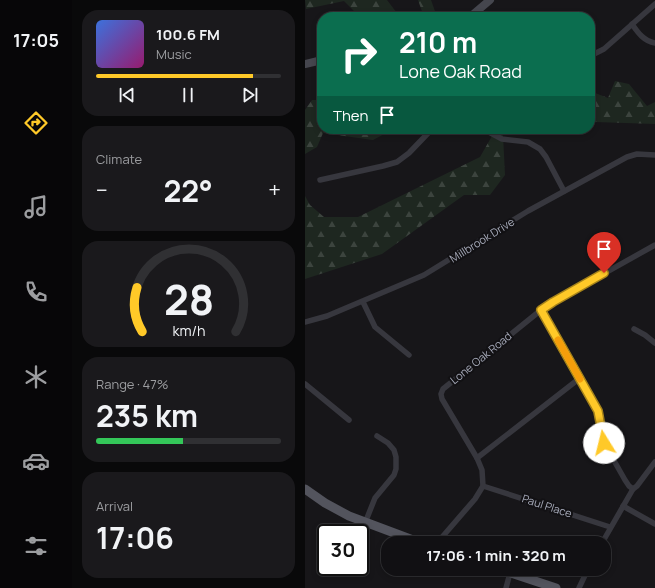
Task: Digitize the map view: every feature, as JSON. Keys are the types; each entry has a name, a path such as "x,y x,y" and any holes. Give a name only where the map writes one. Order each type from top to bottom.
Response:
{"main road":[{"path":"476,12 490,0"},
{"path":"305,64 317,61"},
{"path":"305,489 339,511 365,523 401,536"},
{"path":"519,576 557,588"}],"street":[{"path":"595,54 604,49 655,4"},
{"path":"632,24 642,38 655,43"},
{"path":"320,180 397,162 409,153 426,134"},
{"path":"494,134 502,139 529,142 540,149 546,157 564,191"},
{"name":"Millbrook Drive","path":"305,322 323,318 424,275 528,211 627,157 637,154 655,155"},
{"name":"Lone Oak Road","path":"483,486 481,470 477,458 442,399 441,391 541,310 655,245"},
{"path":"363,302 373,324 409,355"},
{"path":"541,310 600,416 604,443 625,480 633,489"},
{"path":"634,329 655,343"},
{"path":"477,458 580,378"},
{"path":"305,384 349,420"},
{"path":"365,523 375,498 394,475 396,469 396,457 394,450 388,443 377,436"},
{"path":"606,536 633,489 637,486 655,462"},
{"path":"443,536 475,499 483,486"},
{"name":"Paul Place","path":"483,486 610,527"},
{"path":"623,506 655,524"},
{"path":"505,588 508,576"},
{"path":"579,588 585,576"}],"green space":[{"path":"305,0 387,0 396,12 355,12 344,1 306,9"},
{"path":"418,0 431,0 435,12 422,12"},
{"path":"615,81 629,84 647,106 655,102 655,124 595,122 595,93 608,98"},
{"path":"312,100 317,100 317,134 323,134 317,147 305,154 305,110"},
{"path":"330,134 384,134 373,140"},
{"path":"493,134 504,134 505,175 490,195 464,195 382,254 305,279 305,196 310,205 324,217 358,217 480,157"}],"slow traffic":[{"path":"558,340 580,379"}],"route":[{"path":"604,273 541,310 598,411 604,443"}]}
